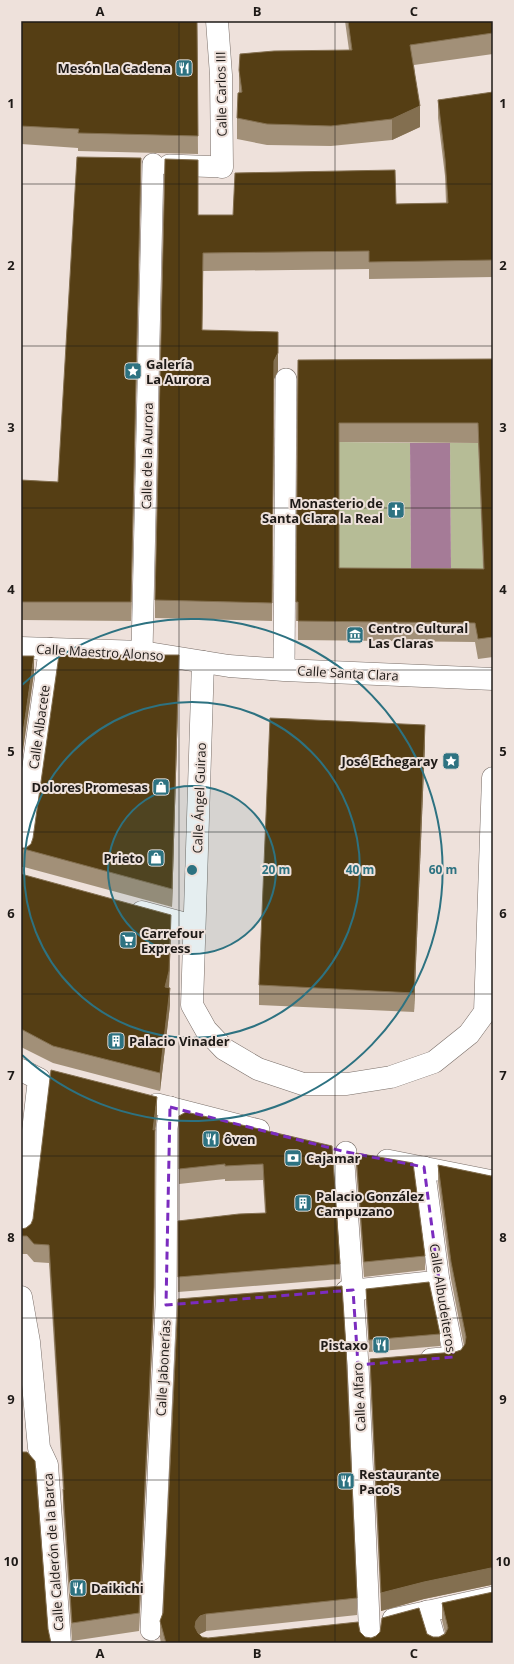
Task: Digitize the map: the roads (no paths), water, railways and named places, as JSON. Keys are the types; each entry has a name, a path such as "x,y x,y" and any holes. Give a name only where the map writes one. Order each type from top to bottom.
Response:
{"street":[{"name":"Calle Carlos III","path":"217,21 221,75 222,167"},
{"path":"130,163 222,167"},
{"name":"Calle de la Aurora","path":"142,652 142,524 153,164"},
{"path":"284,670 286,379"},
{"name":"Calle Maestro Alonso","path":"21,648 142,652 203,662"},
{"name":"Calle Albacete","path":"21,854 50,648"},
{"name":"Calle Santa Clara","path":"203,662 229,666 284,670 493,679"},
{"name":"Calle Ángel Guirao","path":"203,662 192,1005 206,1030 224,1049 258,1069 303,1084 347,1084 391,1077 434,1062 469,1034 485,1012 491,879"},
{"path":"491,879 493,778"},
{"path":"127,908 194,926"},
{"path":"21,1235 40,1075"},
{"path":"135,1098 278,1134"},
{"name":"Calle Jabonerías","path":"152,1630 174,1304 167,1128 170,1107"},
{"name":"Calle Alfaro","path":"364,1632 358,1365 344,1164 352,1153 424,1167"},
{"path":"424,1167 493,1181"},
{"name":"Calle Albudeiteros","path":"410,1361 454,1357 439,1281 424,1167"},
{"path":"329,1292 439,1281"},
{"name":"Calle Calderón de la Barca","path":"22,1303 29,1342 30,1448 47,1465 60,1643"},
{"path":"358,1365 380,1363"},
{"path":"364,1632 427,1611 493,1597"},
{"path":"427,1611 436,1643"}],"place":[{"name":"Mesón La Cadena","path":"184,68"},
{"name":"Galería La Aurora","path":"133,371"},
{"name":"Monasterio de Santa Clara la Real","path":"396,510"},
{"name":"Centro Cultural Las Claras","path":"355,635"},
{"name":"José Echegaray","path":"451,761"},
{"name":"Dolores Promesas","path":"161,787"},
{"name":"Prieto","path":"156,858"},
{"name":"Carrefour Express","path":"128,940"},
{"name":"Palacio Vinader","path":"116,1041"},
{"name":"ôven","path":"211,1139"},
{"name":"Cajamar","path":"293,1158"},
{"name":"Palacio González Campuzano","path":"303,1203"},
{"name":"Pistaxo","path":"381,1345"},
{"name":"Restaurante Paco's","path":"346,1481"},
{"name":"Daikichi","path":"78,1588"}]}
